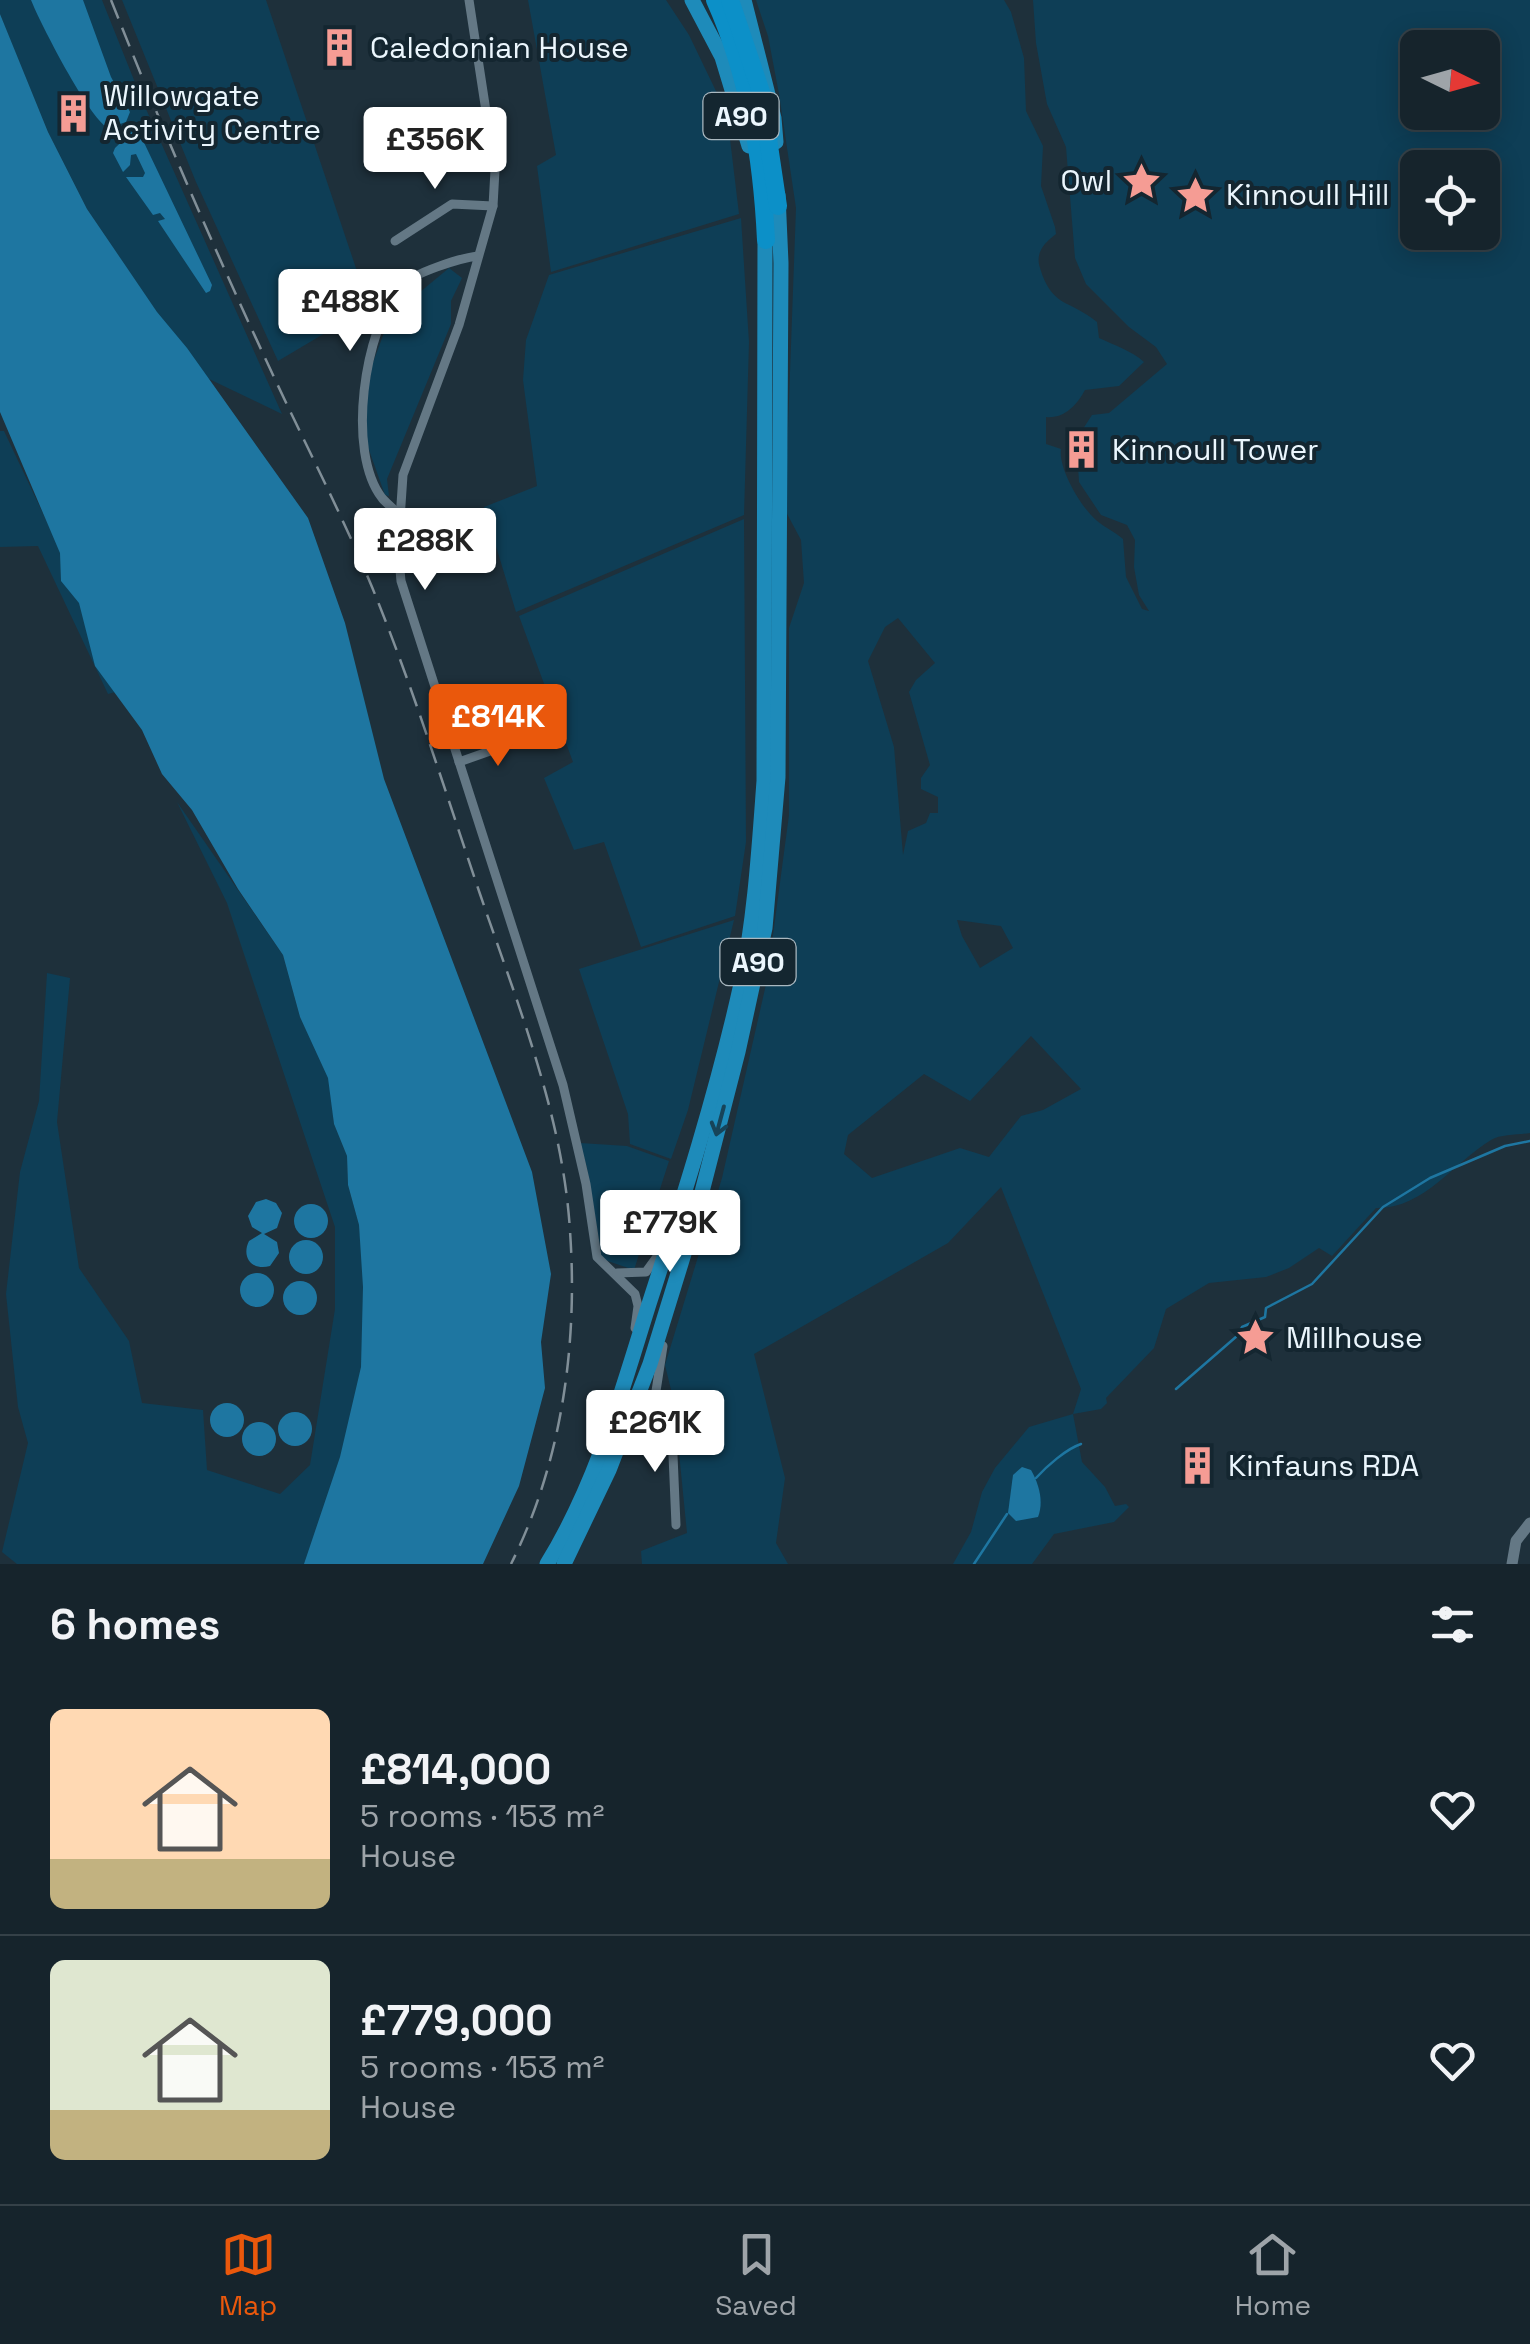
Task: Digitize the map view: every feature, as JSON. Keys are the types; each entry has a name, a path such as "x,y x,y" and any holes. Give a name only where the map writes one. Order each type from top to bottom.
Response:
{"highway":[{"name":"A90","path":"547,1564 599,1460 678,1212 741,982 758,859 764,781 766,240 752,158 734,92 722,57 692,0"},
{"path":"716,0 735,50 752,117 766,240"},
{"path":"730,0 761,92 778,206"},
{"name":"A90","path":"564,1564 631,1418 675,1285 753,988 772,861 778,778 778,206 774,118 744,0"}],"street":[{"path":"469,0 495,170 493,206 459,325 403,475 399,514 401,581 564,1085 597,1257 604,1267 617,1273 642,1274 652,1268 678,1212"},
{"path":"395,241 452,204 493,206"},
{"path":"399,514 380,496 360,422 367,366 382,322 402,284 460,258 478,256"},
{"path":"459,762 524,739"},
{"path":"617,1273 635,1294 638,1306 630,1365"},
{"path":"675,1285 674,1305 655,1382 672,1432 676,1526"},
{"path":"631,1418 651,1412 665,1416"},
{"path":"1512,1564 1516,1541 1530,1522"}],"shaded area":[{"path":"0,0 102,0 142,100 282,414 207,378 157,313 87,209 48,132 0,14"},
{"path":"31,0 83,0 111,77 130,112 126,122 108,128 89,107"},
{"path":"122,0 266,0 369,307 278,361 196,182"},
{"path":"528,0 666,0 689,35 727,114 739,214 551,272 537,166 556,155"},
{"path":"756,0 1004,0 1024,58 1026,111 1043,146 1041,186 1055,227 1056,234 1044,245 1039,258 1045,281 1056,297 1097,322 1099,338 1144,362 1119,386 1085,390 1069,410 1046,417 1046,444 1061,449 1067,476 1090,514 1123,539 1126,577 1142,609 1149,611 1139,595 1135,540 1127,525 1101,515 1079,482 1078,466 1090,458 1091,442 1081,432 1092,415 1109,413 1167,364 1156,347 1129,327 1086,284 1075,258 1066,147 1047,104 1033,0 1530,0 1530,1133 1491,1140 1423,1193 1409,1201 1376,1208 1332,1256 1319,1248 1289,1268 1266,1277 1209,1283 1166,1309 1154,1348 1106,1398 1107,1403 1101,1409 1073,1414 1081,1389 1001,1187 948,1243 754,1354 785,1478 776,1543 788,1564 642,1564 641,1551 687,1533 674,1402 665,1365 722,1178 767,980 789,815 789,628 804,583 801,540 785,510 796,208 768,36","holes":["898,618 935,663 909,692 930,765 921,778 921,789 938,797 938,813 930,813 926,823 908,831 903,855 894,747 868,661 885,627","957,920 1001,926 1013,948 980,968","1031,1036 1081,1089 1043,1110 1021,1116 989,1157 960,1148 872,1178 844,1154 848,1135 924,1074 970,1101"]},
{"path":"0,14 48,132 87,209 308,518 345,623 384,779 532,1172 551,1274 541,1342 545,1388 519,1486 483,1564 304,1564 340,1457 361,1367 363,1287 359,1225 348,1185 347,1156 334,1124 328,1078 300,1017 283,955 238,889 192,810 162,774 142,730 95,666 79,603 61,581 60,553 0,412"},
{"path":"138,130 212,285 206,293 158,221 165,219 160,213 153,215 126,177 143,177 145,173 136,154 131,155 130,165 123,172 113,153"},
{"path":"741,218 749,342 744,515 516,612 484,507 537,486 523,380 526,340 549,275"},
{"path":"449,268 462,278 451,301 451,324 387,479 389,496 385,495 368,447 364,416 372,365 390,317"},
{"path":"0,431 4,431 126,689 108,694 38,546 0,547"},
{"path":"744,519 746,842 735,916 641,947 604,842 574,850 544,778 573,762 519,616"},
{"path":"177,802 283,955 300,1017 329,1073 334,1124 347,1156 348,1185 359,1225 371,1348 312,1564 17,1564 2,1552 28,1443 18,1407 6,1294 20,1172 39,1101 47,973 70,978 57,1122 79,1268 129,1341 142,1403 203,1410 207,1470 280,1494 310,1465 335,1309 335,1227 227,903"},
{"path":"734,920 688,1110 671,1159 630,1144 628,1114 579,969"},
{"path":"580,1143 627,1146 669,1161 634,1270 602,1259"},
{"path":"266,1199 276,1203 282,1213 277,1228 264,1234 277,1242 279,1253 270,1266 264,1267 253,1265 246,1252 249,1241 262,1233 252,1227 248,1216 256,1202"},
{"path":"311,1204 323,1209 328,1221 323,1233 311,1238 299,1233 294,1221 299,1209"},
{"path":"306,1240 318,1245 323,1257 318,1269 306,1274 294,1269 289,1257 294,1245"},
{"path":"257,1273 269,1278 274,1290 269,1302 257,1307 245,1302 240,1290 245,1278"},
{"path":"300,1281 312,1286 317,1298 312,1310 300,1315 288,1310 283,1298 288,1286"},
{"path":"227,1403 239,1408 244,1420 239,1432 227,1437 215,1432 210,1420 215,1408"},
{"path":"295,1412 307,1417 312,1429 307,1441 295,1446 283,1441 278,1429 283,1417"},
{"path":"1073,1414 1082,1462 1105,1487 1115,1506 1129,1507 1114,1522 1054,1534 1032,1564 953,1564 971,1532 982,1492 995,1468 1029,1427"},
{"path":"259,1422 271,1427 276,1439 271,1451 259,1456 247,1451 242,1439 247,1427"},
{"path":"1022,1467 1034,1475 1041,1505 1038,1517 1016,1521 1008,1513 1013,1475"}],"waterway":[{"path":"1176,1389 1237,1336 1242,1327 1265,1317 1266,1308 1312,1284 1383,1207 1430,1178 1505,1146 1530,1141"},
{"path":"1036,1478 1057,1458 1081,1444"},
{"path":"974,1564 1007,1514"}],"railway":[{"path":"111,0 205,226 372,587 428,739 548,1102 566,1188 570,1231 568,1359 563,1402 543,1485 511,1564"}],"place":[{"name":"Caledonian House","path":"340,48"},
{"name":"Willowgate Activity Centre","path":"73,113"},
{"name":"Owl","path":"1142,181"},
{"name":"Kinnoull Hill","path":"1196,195"},
{"name":"Kinnoull Tower","path":"1082,450"},
{"name":"Millhouse","path":"1256,1338"},
{"name":"Kinfauns RDA","path":"1198,1466"}]}
